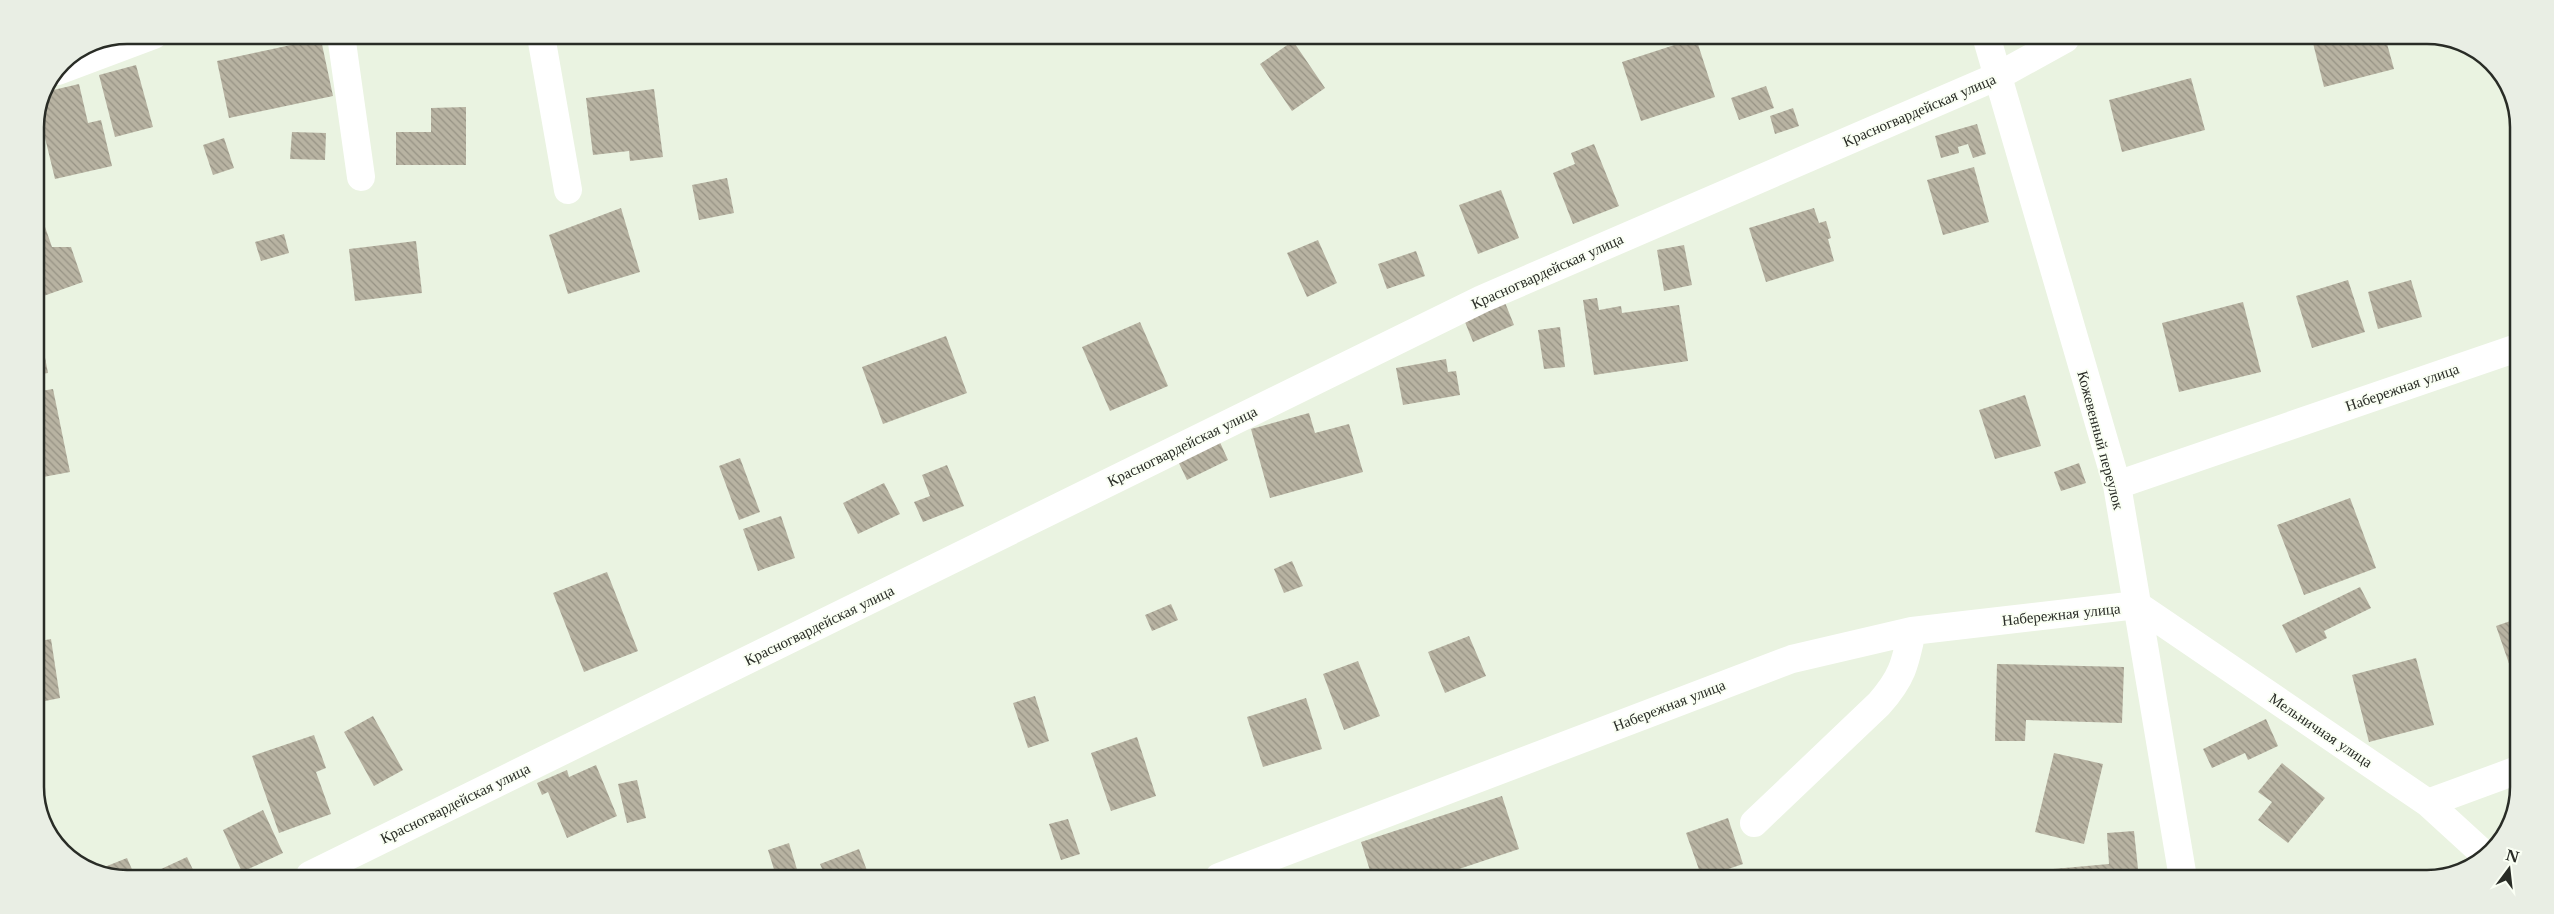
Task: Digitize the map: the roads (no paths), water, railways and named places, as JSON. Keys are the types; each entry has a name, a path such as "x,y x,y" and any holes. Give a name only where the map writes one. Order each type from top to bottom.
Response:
{"street":[{"path":"70,67 130,44"},
{"path":"342,44 361,177"},
{"path":"541,44 568,190"},
{"name":"Кожевенный переулок","path":"1988,44 2117,486 2182,870"},
{"name":"Красногвардейская улица","path":"320,870 1482,299 1998,76 2056,44"},
{"name":"Набережная улица","path":"2117,486 2510,350"},
{"name":"Набережная улица","path":"1235,870 1792,658 1912,631 2137,605"},
{"name":"Мельничная улица","path":"2137,605 2428,803 2480,851"},
{"path":"1754,823 1880,704 1897,684 1906,662 1912,631"},
{"path":"2428,803 2510,772"}]}
